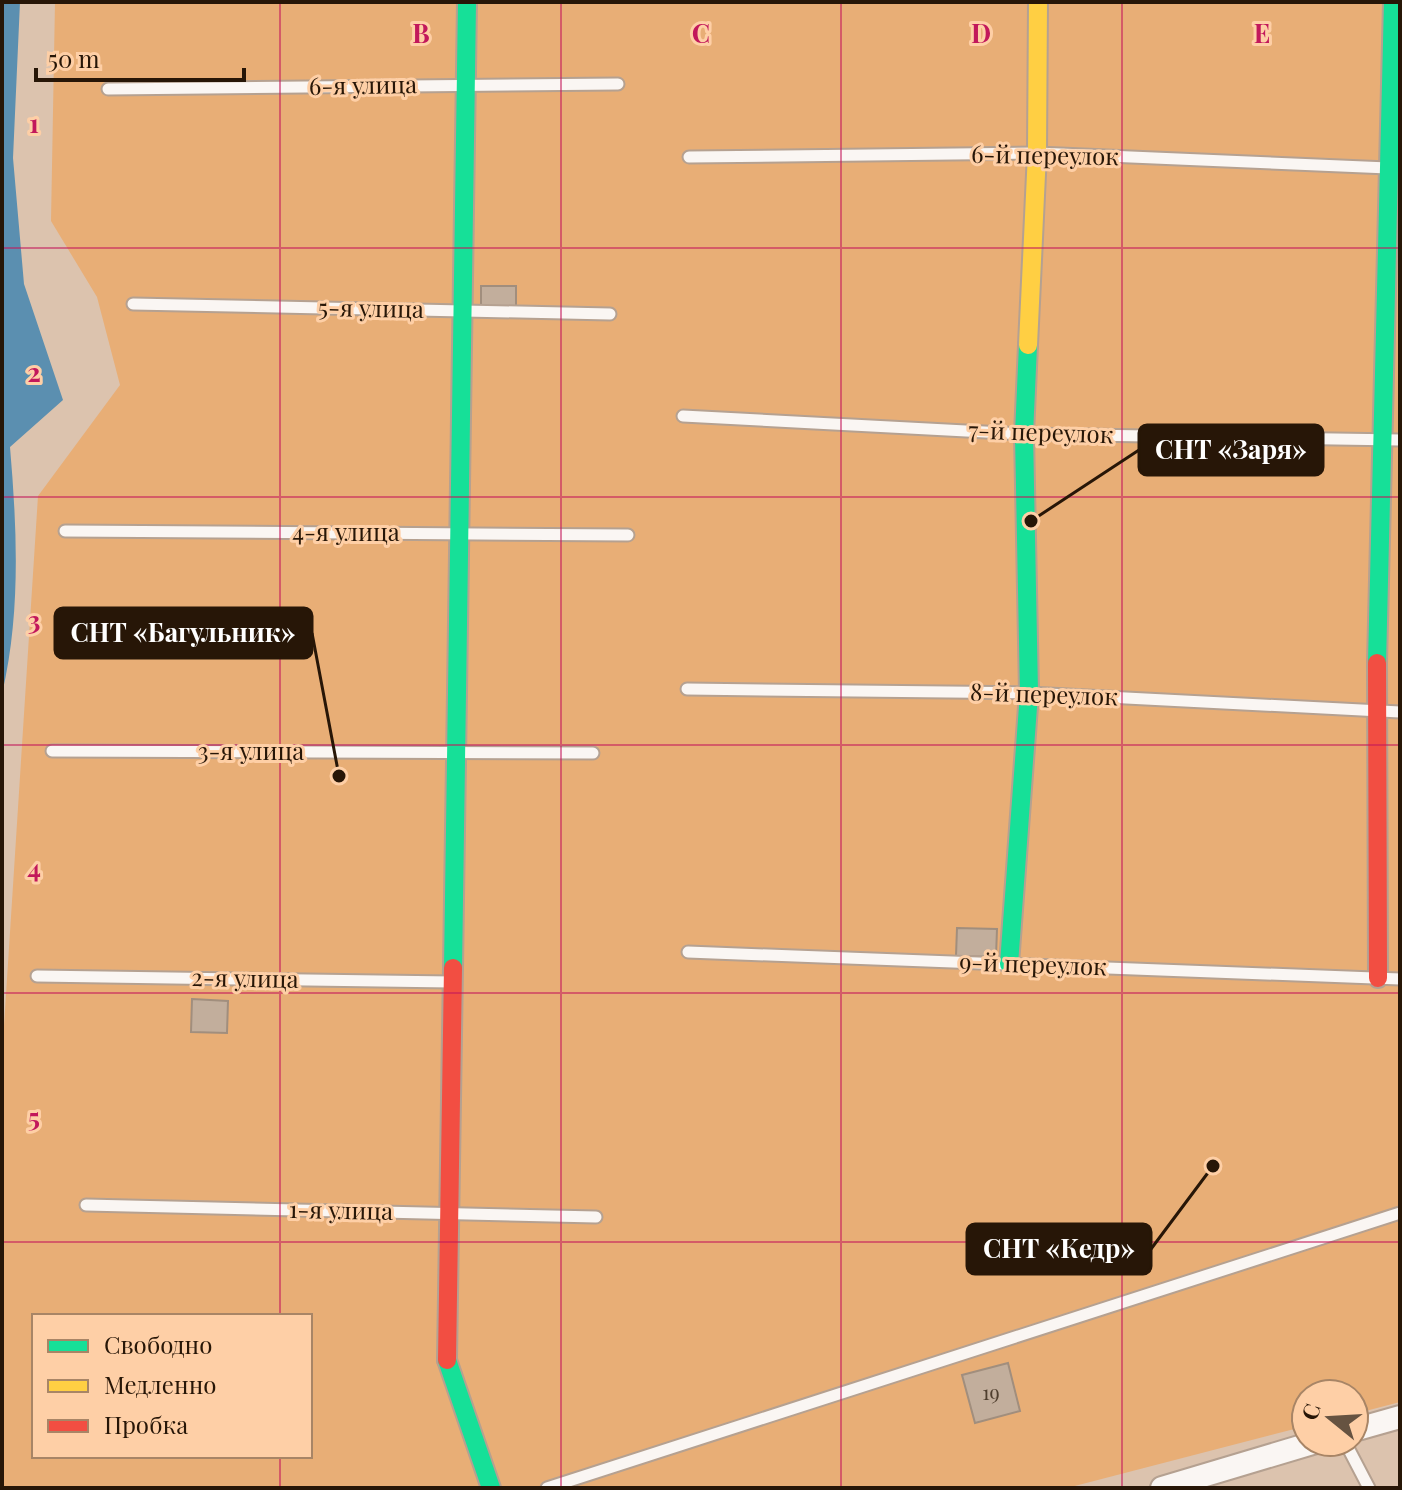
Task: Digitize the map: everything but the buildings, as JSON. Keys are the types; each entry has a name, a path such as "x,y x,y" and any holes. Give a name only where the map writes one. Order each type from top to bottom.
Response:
{"street":[{"path":"467,2 447,1364 491,1488"},
{"path":"1009,964 1029,693 1024,434 1037,153 1038,2"},
{"path":"1378,978 1378,711 1391,440 1395,170 1393,2"},
{"path":"1370,1425 1400,1417"},
{"path":"1162,1488 1290,1450"}],"lane":[{"name":"6-я улица","path":"108,89 618,84"},
{"name":"6-й переулок","path":"689,157 1037,153 1395,170"},
{"name":"5-я улица","path":"133,304 610,314"},
{"name":"7-й переулок","path":"683,416 1024,434 1391,440"},
{"name":"4-я улица","path":"65,531 628,535"},
{"name":"8-й переулок","path":"687,689 1029,693 1400,712"},
{"name":"3-я улица","path":"52,751 593,753"},
{"name":"9-й переулок","path":"688,952 1400,979"},
{"name":"2-я улица","path":"37,976 453,982"},
{"name":"1-я улица","path":"86,1205 596,1217"},
{"path":"547,1488 1400,1213"},
{"path":"1353,1458 1369,1488"}],"shaded area":[{"path":"55,2 1400,2 1400,1402 1370,1410 1370,1378 1290,1378 1290,1430 1067,1488 2,1488 2,1057 38,496 120,385 97,297 51,221"}],"water":[{"path":"2,2 20,2 13,158 24,284 63,400 10,447 15,602 2,694"}],"traffic: fast":[{"path":"453,968 467,2"},
{"path":"1377,663 1393,2"},
{"path":"1009,964 1029,693 1024,434 1028,345"},
{"path":"447,1360 491,1488"}],"traffic: slow":[{"path":"1028,345 1037,153 1038,2"}],"traffic: jam":[{"path":"1377,663 1378,978"},
{"path":"447,1360 453,968"}],"place":[{"name":"СНТ «Заря»","path":"1031,521"},
{"name":"СНТ «Багульник»","path":"339,776"},
{"name":"СНТ «Кедр»","path":"1213,1166"}]}
